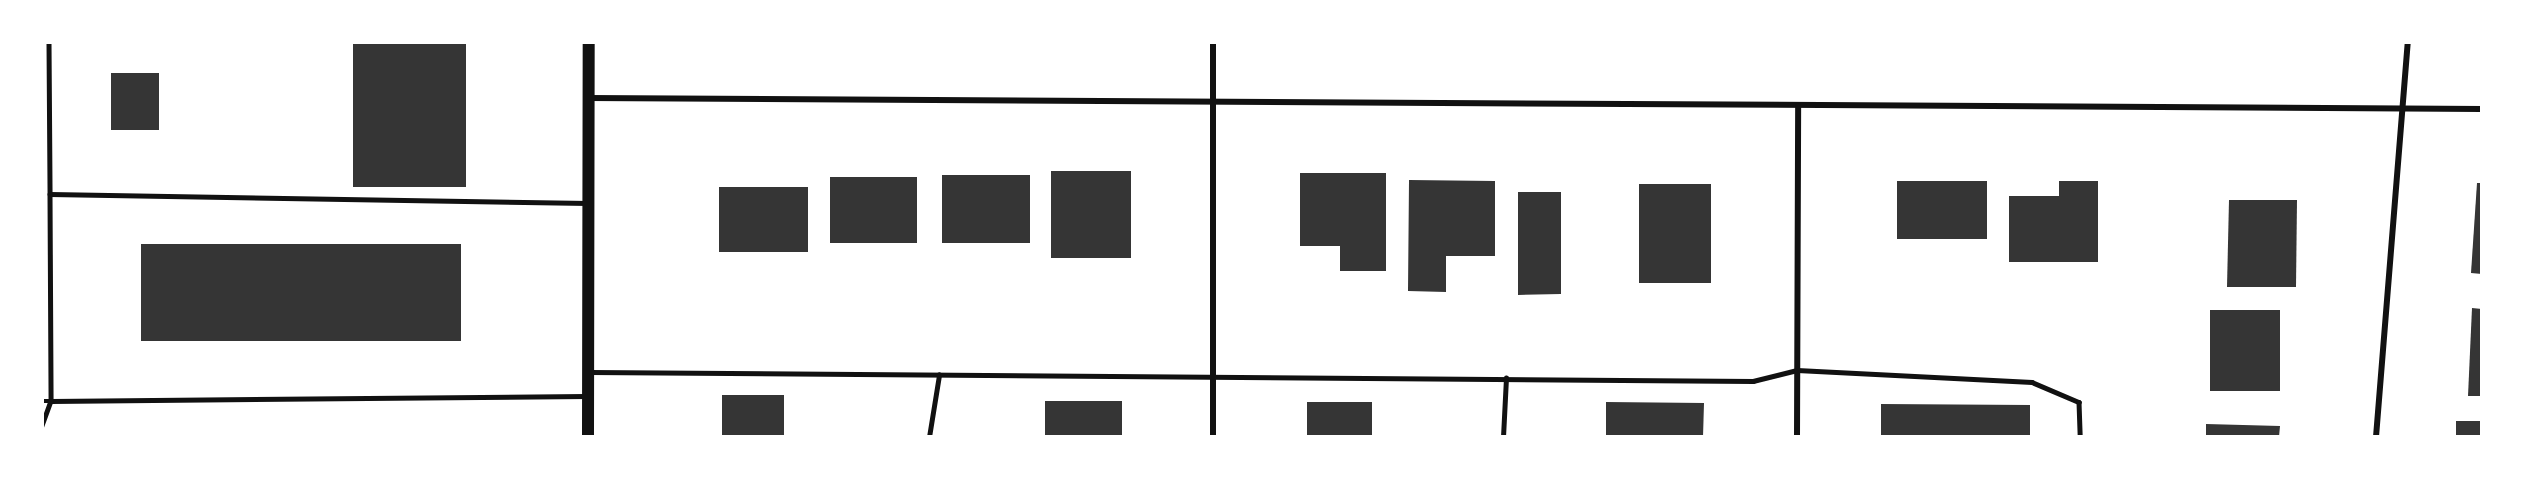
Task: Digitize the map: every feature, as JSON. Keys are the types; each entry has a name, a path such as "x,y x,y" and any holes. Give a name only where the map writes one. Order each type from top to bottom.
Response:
{"main road":[{"path":"588,437 589,42"}],"street":[{"path":"1213,42 1213,437"},
{"path":"2376,437 2408,42"},
{"path":"588,98 1213,99 2403,111 2482,109"},
{"path":"1797,437 1798,106"}],"lane":[{"path":"42,426 51,401 50,42"},
{"path":"50,194 588,203"},
{"path":"588,372 939,375 1213,374 1754,381 1797,370 2032,382 2079,402 2080,437"},
{"path":"929,437 939,375"},
{"path":"1503,437 1506,378"},
{"path":"42,401 588,396"}],"building":[{"path":"353,42 466,42 466,187 353,187"},
{"path":"111,73 159,73 159,130 111,130"},
{"path":"1051,171 1131,171 1131,258 1051,258"},
{"path":"1300,173 1386,173 1386,271 1340,271 1340,246 1300,246"},
{"path":"942,175 1030,175 1030,243 942,243"},
{"path":"830,177 917,177 917,243 830,243"},
{"path":"1409,180 1495,181 1495,256 1446,256 1446,292 1408,291"},
{"path":"1897,181 1987,181 1987,239 1897,239"},
{"path":"2059,181 2098,181 2098,262 2009,262 2009,196 2059,196"},
{"path":"2477,183 2482,183 2482,274 2471,273"},
{"path":"1639,184 1711,184 1711,283 1639,283"},
{"path":"719,187 808,187 808,252 719,252"},
{"path":"1518,192 1561,192 1561,294 1518,295"},
{"path":"2229,200 2297,200 2296,287 2227,287"},
{"path":"141,244 461,244 461,341 141,341"},
{"path":"2472,308 2482,309 2482,396 2468,396"},
{"path":"2210,310 2280,310 2280,391 2210,391"},
{"path":"722,395 784,395 784,437 722,437"},
{"path":"1045,401 1122,401 1122,437 1045,437"},
{"path":"1307,402 1372,402 1372,437 1307,437"},
{"path":"1606,402 1704,403 1703,437 1606,437"},
{"path":"1881,404 2030,405 2030,437 1881,437"},
{"path":"2456,421 2482,421 2482,437 2456,437"},
{"path":"2206,424 2280,426 2279,437 2206,437"}]}
